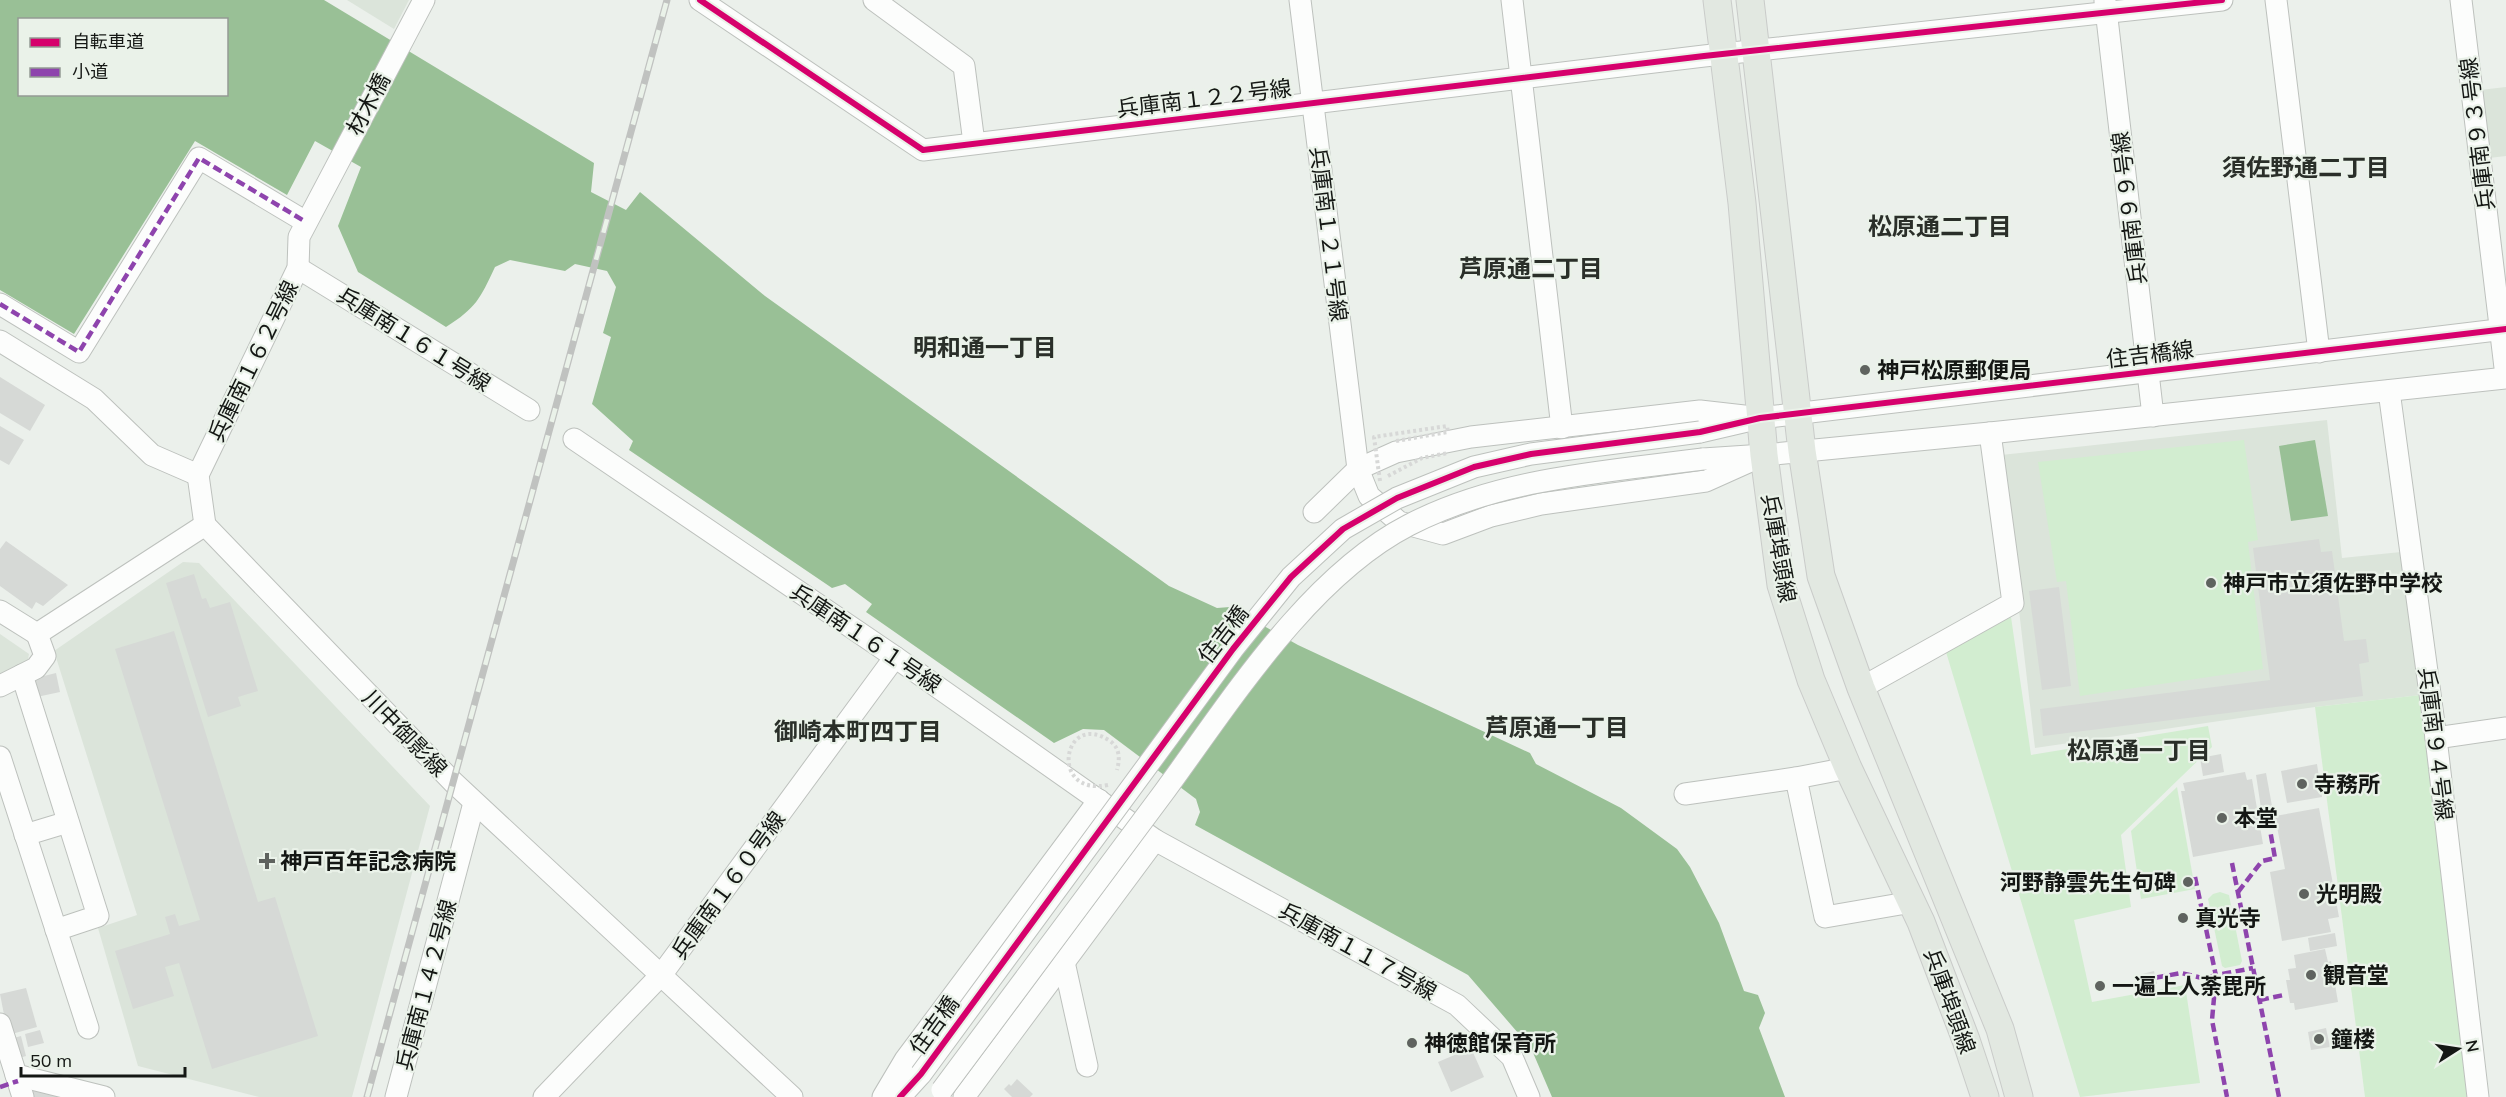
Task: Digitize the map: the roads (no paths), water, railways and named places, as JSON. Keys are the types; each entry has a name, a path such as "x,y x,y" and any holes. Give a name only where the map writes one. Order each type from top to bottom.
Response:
{"main road":[{"name":"兵庫埠頭線","path":"1717,0 1742,203 1760,418 1781,585 1811,680 1848,768 1916,912 1966,1041 1984,1097"},
{"name":"兵庫埠頭線","path":"1750,0 1797,413 1821,576 1861,688 2000,1029 2019,1097"},
{"path":"1848,768 1887,750"},
{"path":"1916,912 1952,908"}],"street":[{"name":"材木橋","path":"334,166 424,0"},
{"name":"兵庫南１２２号線","path":"700,0 923,150 1756,51 2106,6 2222,0"},
{"path":"874,0 964,66 974,143"},
{"name":"兵庫南１２１号線","path":"1300,0 1358,469 1369,496 1399,522 1443,534 1491,516 1541,504 1706,481 1764,455"},
{"path":"1512,0 1562,428"},
{"path":"2276,0 2319,352"},
{"name":"兵庫南９３号線","path":"2461,0 2503,330 2506,377"},
{"name":"兵庫南９９号線","path":"2106,6 2154,416"},
{"path":"0,304 79,352 199,158 302,230"},
{"name":"兵庫南１６２号線","path":"198,475 298,268 302,230 334,166"},
{"name":"兵庫南１６１号線","path":"298,268 529,410"},
{"name":"住吉橋線","path":"1760,418 2503,330"},
{"path":"0,341 94,399 152,455 198,475 205,525 37,634"},
{"path":"1764,455 2154,416 2506,377"},
{"name":"兵庫南９４号線","path":"2389,391 2436,738 2478,1097"},
{"path":"1314,512 1358,469 1396,452 1471,437 1700,411 1760,418"},
{"name":"住吉橋","path":"900,1097 921,1074 1233,649 1290,577 1343,528 1397,498 1474,467 1530,454 1700,432 1760,418"},
{"path":"1861,688 2013,603 1990,433"},
{"name":"兵庫南１６１号線","path":"574,439 895,657 1155,840"},
{"name":"住吉橋","path":"940,1094 1255,669 1312,600 1358,557 1409,525 1480,495 1538,481 1703,459 1764,455"},
{"name":"川中御影線","path":"205,525 474,803 662,974 792,1097"},
{"path":"0,610 37,634 45,656 36,668 0,686"},
{"name":"兵庫南１６０号線","path":"544,1097 662,974 895,657"},
{"path":"22,675 98,916 56,930"},
{"path":"2436,738 2506,728"},
{"path":"0,757 88,1028"},
{"path":"1685,794 1797,778 1848,768"},
{"path":"1797,778 1825,917 1916,912"},
{"path":"884,1097 905,1060 1099,800"},
{"name":"兵庫南１４２号線","path":"396,1097 474,803"},
{"path":"25,834 68,822"},
{"path":"964,1097 1155,840"},
{"name":"兵庫南１１７号線","path":"1155,840 1457,1005 1512,1057 1528,1097"},
{"path":"1064,962 1087,1065"},
{"path":"0,1024 23,1097"},
{"path":"16,1075 104,1097"}],"railway":[{"path":"367,1097 667,0"}],"place":[{"name":"神戸松原郵便局","path":"1865,370"},
{"name":"神戸市立須佐野中学校","path":"2211,583"},
{"name":"寺務所","path":"2302,784"},
{"name":"本堂","path":"2222,818"},
{"name":"神戸百年記念病院","path":"267,861"},
{"name":"河野静雲先生句碑","path":"2188,882"},
{"name":"光明殿","path":"2304,894"},
{"name":"真光寺","path":"2183,918"},
{"name":"観音堂","path":"2311,975"},
{"name":"一遍上人荼毘所","path":"2100,986"},
{"name":"鐘楼","path":"2319,1039"},
{"name":"神徳館保育所","path":"1412,1043"}],"district":[{"name":"須佐野通二丁目","path":"2306,167"},
{"name":"松原通二丁目","path":"1940,226"},
{"name":"芦原通二丁目","path":"1531,268"},
{"name":"明和通一丁目","path":"985,347"},
{"name":"芦原通一丁目","path":"1557,727"},
{"name":"御崎本町四丁目","path":"858,731"},
{"name":"松原通一丁目","path":"2139,750"}]}
